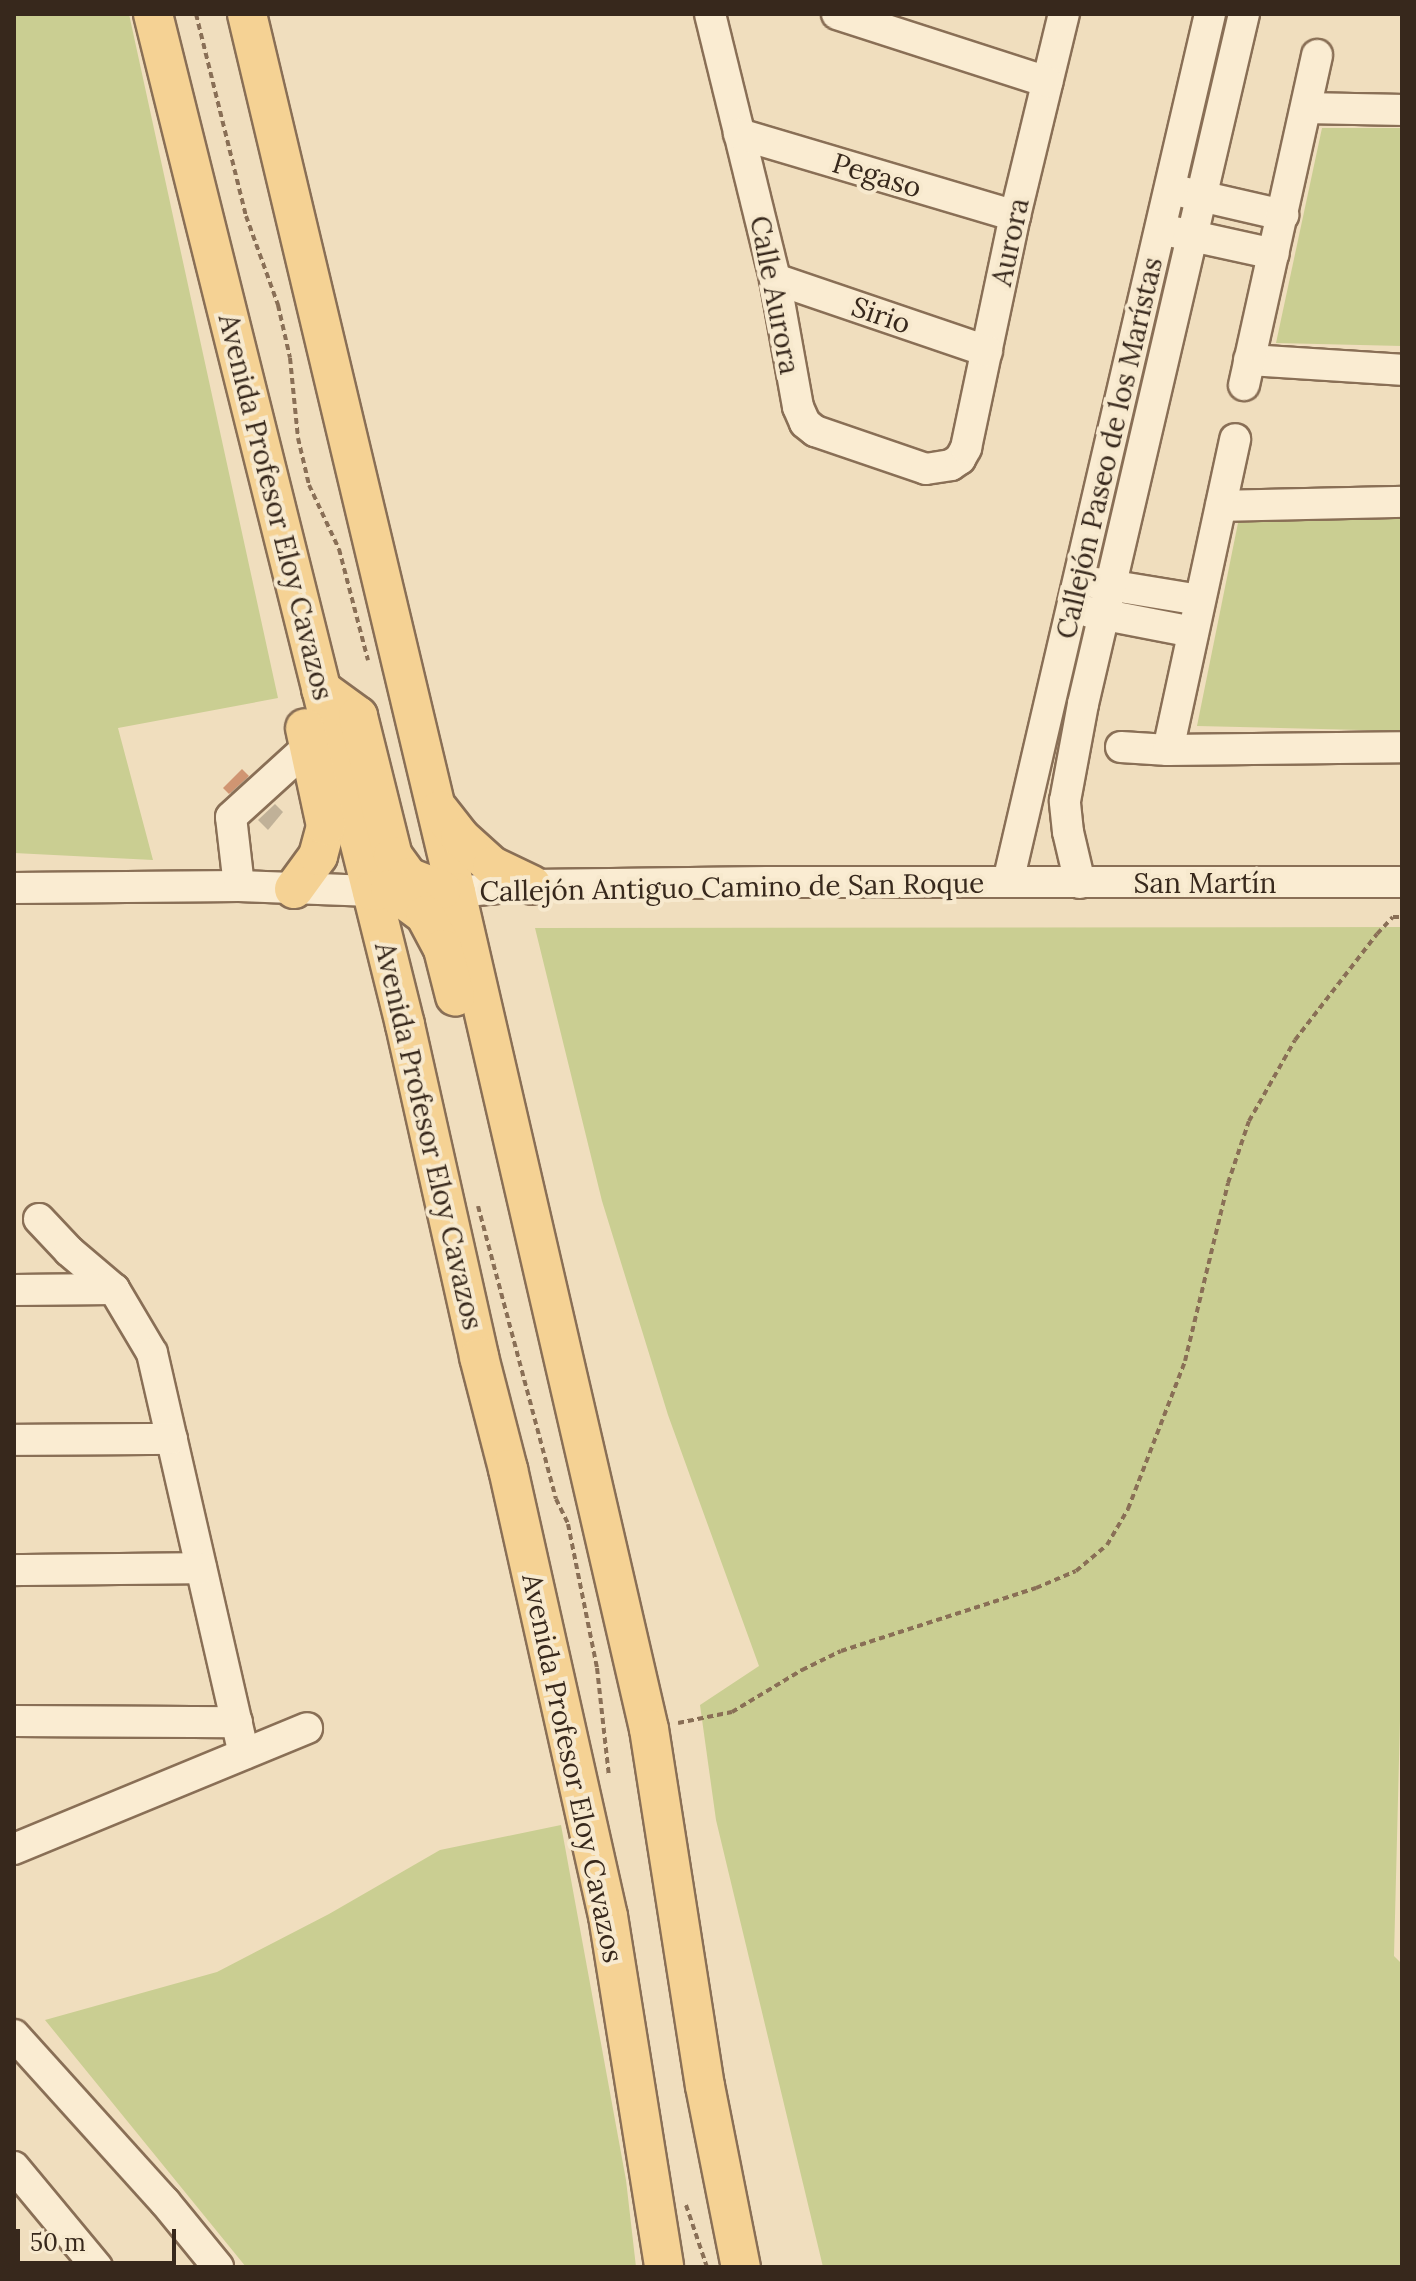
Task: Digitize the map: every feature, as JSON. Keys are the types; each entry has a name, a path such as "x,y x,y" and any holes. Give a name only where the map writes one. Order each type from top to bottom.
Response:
{"main road":[{"name":"Avenida Profesor Eloy Cavazos","path":"153,14 302,616 401,998 596,1862 664,2267"},
{"path":"247,14 456,892 649,1729 705,2086 741,2267"},
{"path":"294,889 318,856 326,826 291,663 302,616"},
{"path":"321,689 358,716 393,856 408,877 417,883 456,892"},
{"path":"434,803 460,837 492,866 532,885"},
{"path":"372,891 390,889 425,915 443,949 487,1126 524,1184"},
{"path":"401,998 401,969 414,932 425,915 456,892"},
{"path":"401,998 415,968 436,966 450,978"}],"street":[{"name":"Calle Aurora","path":"710,14 775,279 791,375 805,423 815,431 926,469 951,465"},
{"path":"837,14 1047,82"},
{"name":"Aurora","path":"951,465 960,459 966,448 1015,216 1064,14"},
{"name":"Callejón Paseo de los Marístas","path":"1008,882 1210,14"},
{"name":"Callejón Paseo de los Marístas","path":"1080,883 1068,832 1065,801 1083,704 1107,616 1244,14"},
{"path":"1317,55 1246,372 1402,370"},
{"path":"1307,108 1402,110"},
{"name":"Pegaso","path":"739,134 1015,216"},
{"path":"1170,188 1283,215"},
{"path":"1160,229 1274,254"},
{"name":"Sirio","path":"775,279 987,351"},
{"path":"1168,750 1235,439"},
{"path":"1221,506 1402,502"},
{"path":"1075,593 1113,586 1200,600"},
{"path":"1075,593 1107,616 1193,632"},
{"path":"239,886 231,817 309,746"},
{"path":"1121,747 1168,750 1402,747"},
{"name":"San Martín","path":"1008,882 1402,882"},
{"name":"Callejón Antiguo Camino de San Roque","path":"456,892 532,885 1008,882"},
{"path":"14,888 239,886 372,891"},
{"path":"39,1219 69,1251 114,1289 152,1353 244,1754"},
{"path":"14,1290 114,1289"},
{"path":"14,1440 172,1439"},
{"path":"14,1570 201,1568"},
{"path":"14,1721 237,1722"},
{"path":"14,1849 307,1728"},
{"path":"14,2035 165,2202 218,2267"},
{"path":"14,2167 97,2267"}],"path":[{"path":"196,14 246,216 278,305 290,358 298,438 309,485 339,549 371,672"},
{"path":"649,1729 732,1712 802,1670 841,1651 1036,1588 1076,1571 1107,1545 1128,1509 1185,1361 1228,1183 1249,1121 1295,1040 1377,934 1393,917 1402,917"},
{"path":"476,1199 556,1499 568,1524 597,1668"}],"green space":[{"path":"14,14 129,14 278,698 118,728 153,860 14,853"},
{"path":"1322,128 1402,128 1402,346 1276,343"},
{"path":"1240,513 1402,514 1402,731 1197,726"},
{"path":"1402,927 1402,1642 1394,1956 1402,1964 1402,2267 823,2267 716,1820 700,1705 759,1666 668,1415 602,1201 535,928"},
{"path":"561,1825 626,2180 636,2267 246,2267 45,2020 217,1972 329,1914 440,1850"}],"building":[{"path":"242,769 249,776 229,794 223,788"}]}
